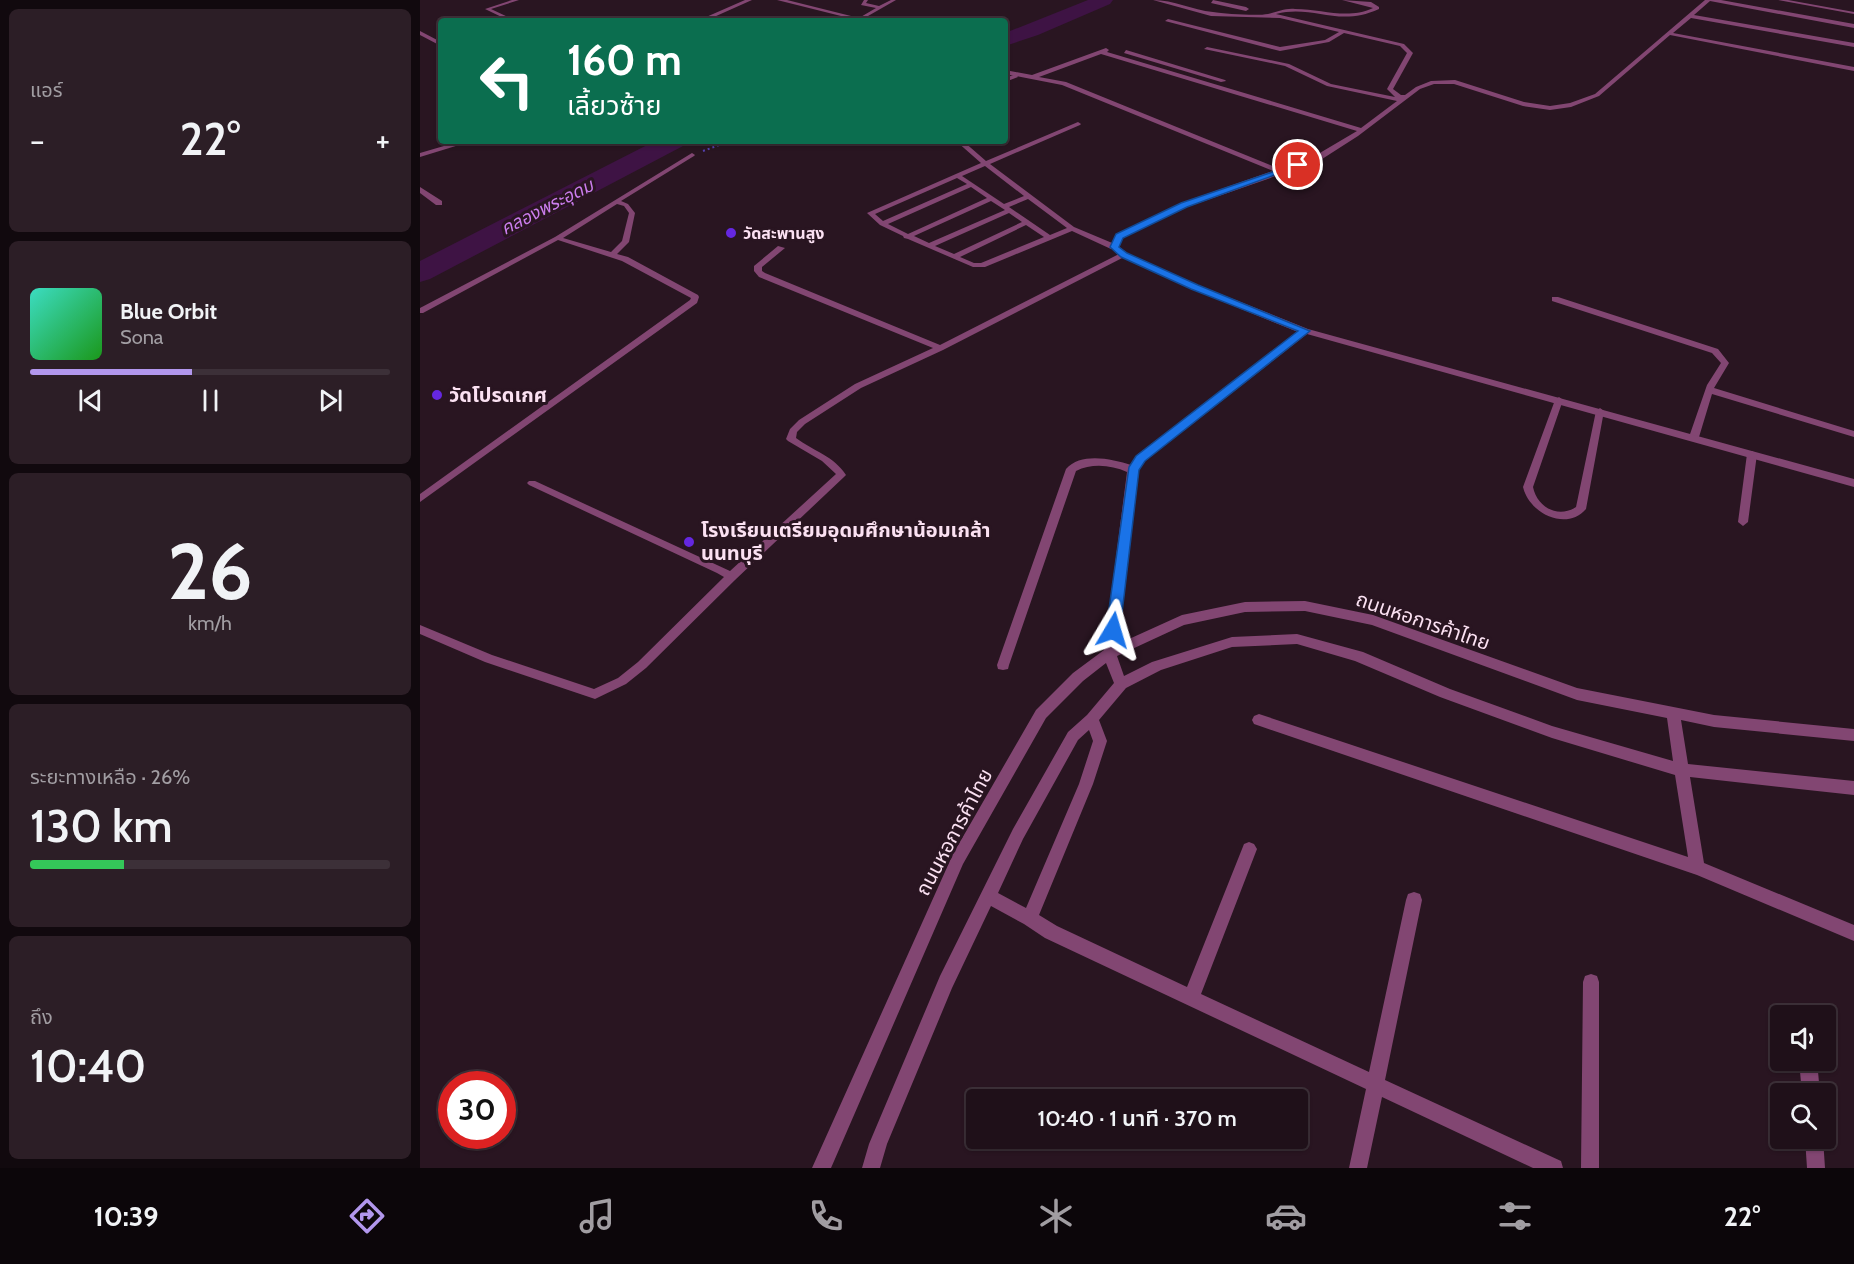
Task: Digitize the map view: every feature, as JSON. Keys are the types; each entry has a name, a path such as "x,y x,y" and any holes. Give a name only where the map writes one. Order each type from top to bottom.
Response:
{"street":[{"path":"702,18 749,0"},
{"path":"780,0 856,18"},
{"path":"1156,0 1211,14 1270,15 1279,9 1298,8 1347,16 1366,14 1377,8 1371,4 1345,0"},
{"path":"1854,26 1710,0 1598,94 1571,105 1550,108 1523,104 1455,82 1433,82 1418,88 1361,130 1316,159 1184,205 1120,236 1114,247 1124,255 1195,287 1305,331 1854,483"},
{"path":"1213,2 1402,45 1410,53 1390,89 1405,99"},
{"path":"712,15 720,18"},
{"path":"1691,16 1854,45"},
{"path":"1168,21 1280,49 1328,41 1342,32"},
{"path":"420,33 438,42"},
{"path":"1671,34 1854,69"},
{"path":"1207,48 1287,65 1329,85 1405,99"},
{"path":"1031,78 1110,49 1223,81"},
{"path":"1101,52 1361,130"},
{"path":"1008,73 1064,83 1281,172"},
{"path":"420,155 458,144"},
{"path":"420,189 440,202"},
{"path":"1121,684 1110,653 1133,470 1141,458 1305,331"},
{"path":"1003,665 1071,469 1084,463 1120,464 1133,470"},
{"name":"ถนนหอการค้าไทย","path":"820,1168 958,859 1041,714 1078,677 1110,653 1182,620 1245,607 1305,606 1373,620 1577,694 1714,721 1854,735"},
{"path":"871,1168 878,1144 941,992 1018,834 1073,736 1092,719 1121,684 1157,666 1232,642 1298,639 1358,656 1445,693 1552,732 1682,770 1854,788"},
{"path":"1673,713 1697,868"},
{"path":"1030,918 1090,773 1100,741 1092,719"},
{"path":"1259,720 1697,868 1854,933"},
{"path":"1191,997 1249,849"},
{"path":"988,896 1051,932 1554,1168"},
{"path":"1358,1168 1414,900"},
{"path":"1590,1168 1591,982"},
{"path":"1815,1149 1816,1168"}],"lane":[{"path":"507,18 487,9 517,0"},
{"path":"866,0 863,4 880,9"},
{"path":"868,18 894,0"},
{"path":"1780,0 1854,13"},
{"path":"1008,79 1016,76"},
{"path":"1072,228 1047,236 982,265 974,265 906,237 882,224 872,216 872,211 1078,124"},
{"path":"963,144 1072,228 1114,247"},
{"path":"420,311 557,238 693,155"},
{"path":"957,175 1047,236"},
{"path":"882,224 971,185"},
{"path":"929,246 1029,196"},
{"path":"906,237 991,199"},
{"path":"612,255 625,242 632,213 626,205 616,202"},
{"path":"954,257 1027,222"},
{"path":"420,499 694,302 695,297 612,255 557,238"},
{"path":"781,248 758,266 758,271 762,275 940,348"},
{"path":"420,629 489,659 595,694 622,681 642,665 731,577 841,475 837,467 800,447 791,439 793,431 802,422 858,386 940,348 1124,255"},
{"path":"1555,299 1715,351 1725,363 1710,390 1694,437"},
{"path":"1710,390 1853,434"},
{"path":"1559,400 1528,487 1528,496 1534,503 1554,514 1568,516 1581,509 1599,411"},
{"path":"1743,522 1752,454"},
{"path":"532,483 721,570 731,577"}],"path":[{"path":"693,155 722,144"}],"waterway":[{"name":"คลองพระอุดม","path":"1008,39 1104,0"},
{"name":"คลองพระอุดม","path":"420,273 668,144"}],"place":[{"name":"วัดสะพานสูง","path":"731,233"},
{"name":"วัดโปรดเกศ","path":"437,395"},
{"name":"โรงเรียนเตรียมอุดมศึกษาน้อมเกล้า นนทบุรี","path":"689,542"}],"route":[{"path":"1113,630 1133,470 1141,458 1305,331 1195,287 1124,255 1114,247 1120,236 1184,205 1298,165"}]}
